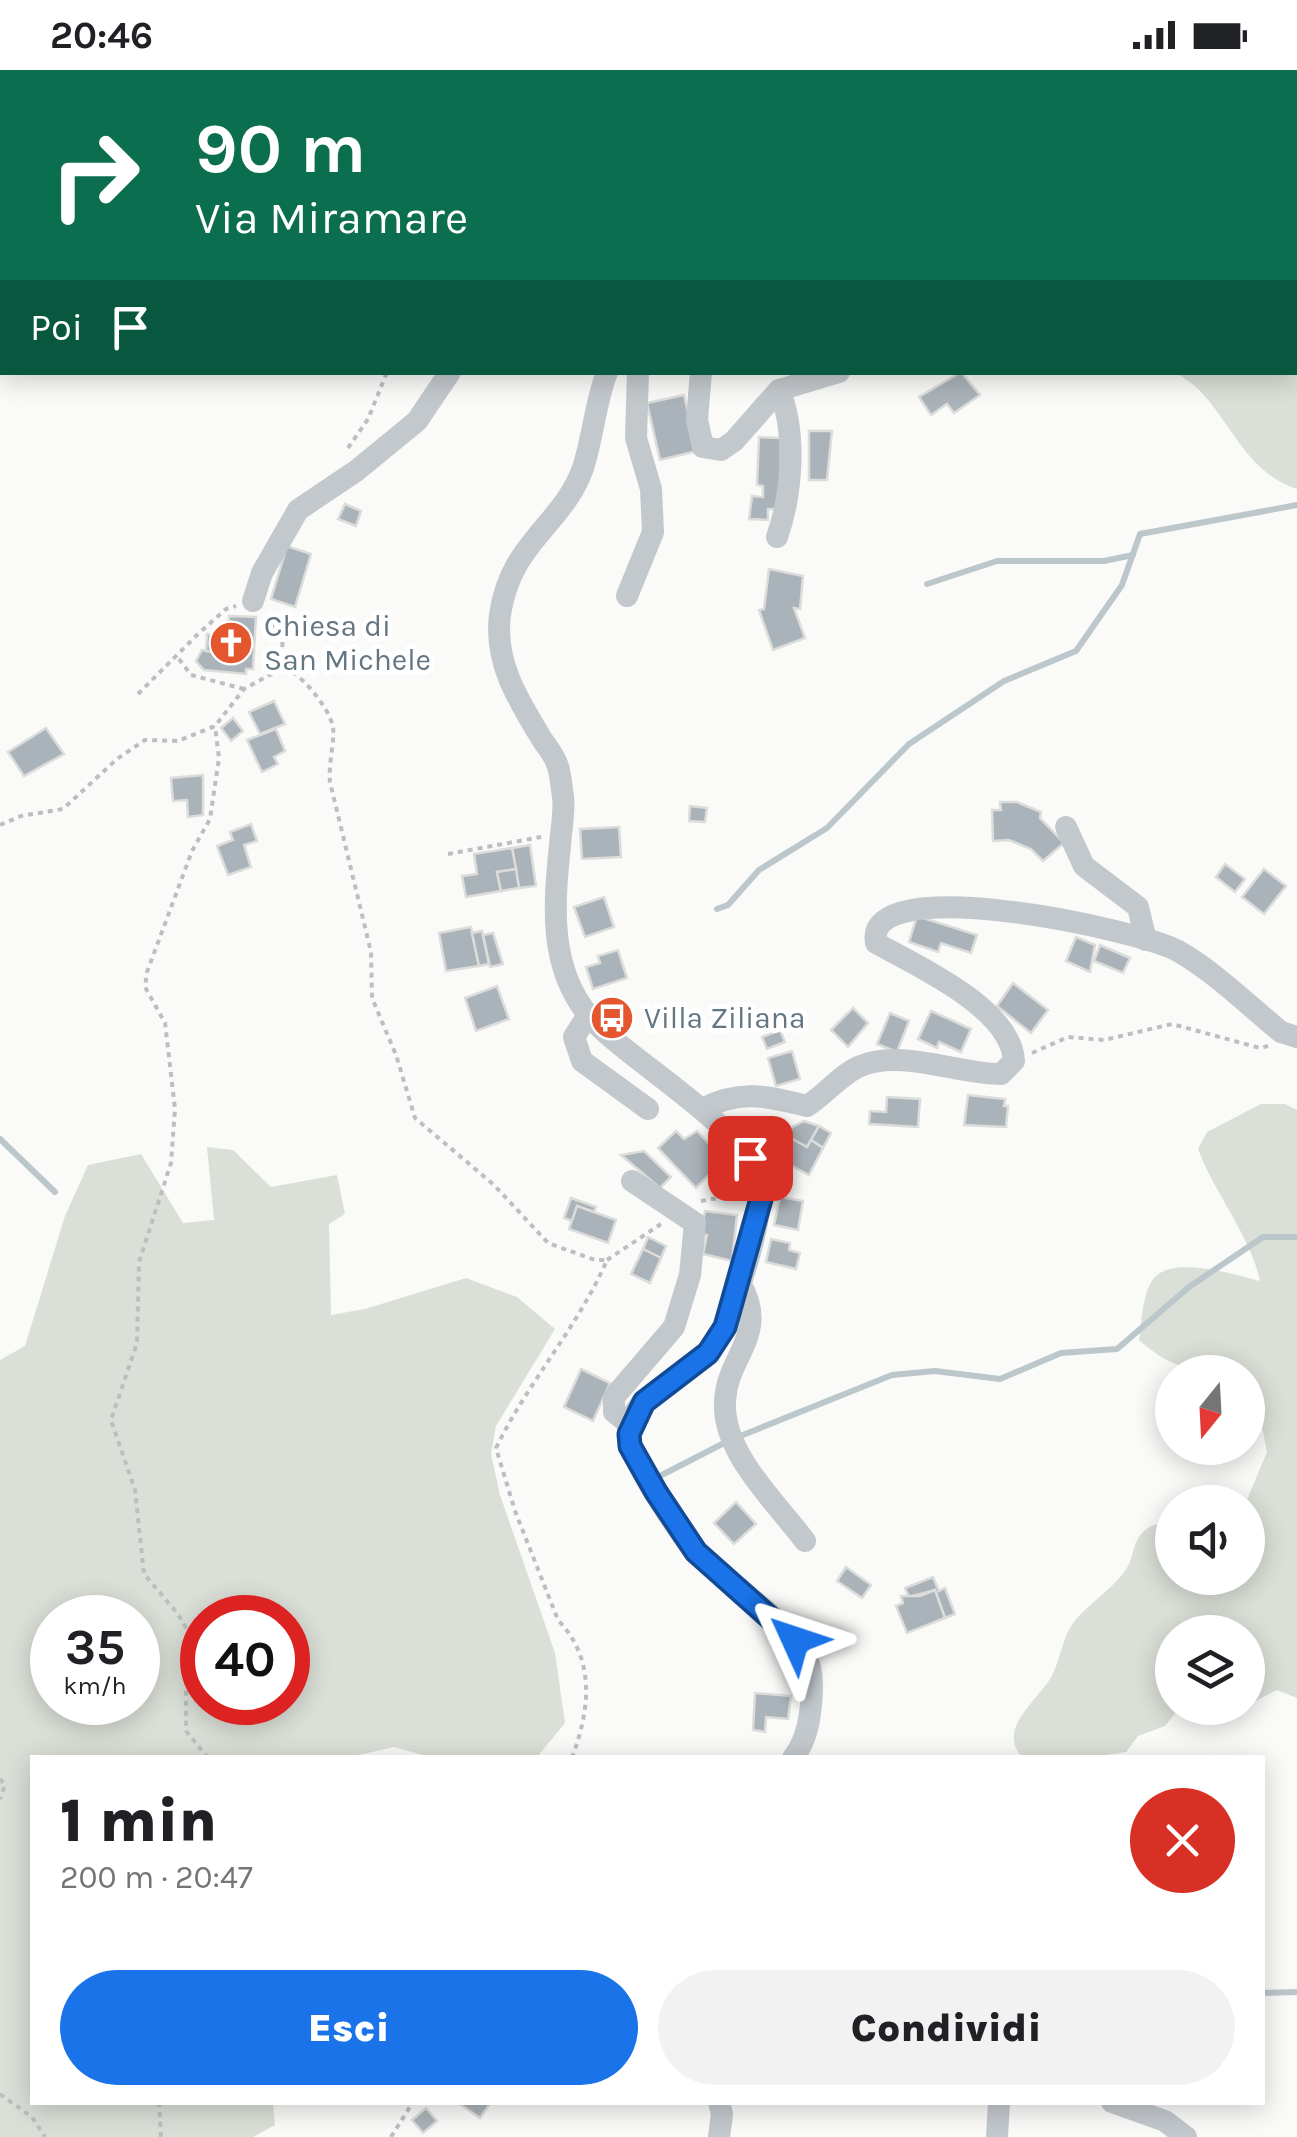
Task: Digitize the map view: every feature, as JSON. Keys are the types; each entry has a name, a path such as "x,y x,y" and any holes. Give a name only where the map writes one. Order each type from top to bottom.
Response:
{"street":[{"path":"254,601 262,573 298,510 417,421 448,375"},
{"path":"605,375 583,467 567,500 518,558 500,616 499,654 520,703 557,764 564,803 554,909 557,945 571,986 588,1015 702,1109 750,1158 759,1177 761,1199 725,1327 708,1353 644,1402 630,1425 630,1446 696,1552 795,1640 809,1664 812,1694 808,1730 795,1755"},
{"path":"628,596 653,532 651,489 636,438 638,375"},
{"path":"701,375 697,420 703,448 721,450 734,442 779,390 828,375"},
{"path":"778,537 784,516 790,417 779,390"},
{"path":"1066,827 1084,866 1138,907 1146,940"},
{"path":"702,1109 729,1095 773,1098 807,1106 862,1065 919,1063 974,1074 1001,1074 1014,1061 1013,1042 998,1022 958,992 876,944 874,933 878,923 900,910 967,907 1107,926 1177,950 1288,1040"},
{"path":"588,1015 574,1036 582,1061 648,1109"},
{"path":"630,1425 614,1412 614,1397 674,1327 690,1275 695,1223 632,1181"},
{"path":"740,1283 749,1306 750,1339 724,1401 730,1431 737,1452 805,1541"},
{"path":"719,2105 719,2137"},
{"path":"996,2137 999,2105"},
{"path":"1121,2105 1165,2120 1186,2137"}],"path":[{"path":"346,451 368,419 386,375"},
{"path":"138,694 226,609 254,601 282,639 284,667"},
{"path":"178,658 191,675 244,689"},
{"path":"0,825 21,816 62,809 117,759 146,740 178,741 214,726 244,689 284,667"},
{"path":"284,667 296,672 325,709 333,728 328,758 330,782 371,952 372,998 396,1055 415,1118 494,1186 548,1244 595,1260 607,1260 580,1315 514,1412 496,1448 515,1510 558,1620 570,1633 583,1660 588,1690 584,1726 573,1755"},
{"path":"206,1755 186,1731 186,1690 193,1640 178,1614 144,1574 135,1490 111,1420 137,1342 139,1262 171,1164 175,1110 165,1023 144,988 192,852 210,819 219,758 214,726"},
{"path":"448,854 561,833"},
{"path":"1014,1061 1068,1037 1104,1040 1172,1024 1260,1048 1288,1040"},
{"path":"0,1779 5,1785 0,1799"},
{"path":"0,2094 32,2117 45,2137"},
{"path":"159,2105 160,2137"},
{"path":"391,2137 411,2105"}],"shaded area":[{"path":"1180,375 1297,375 1297,489 1280,482 1254,461 1193,385"},
{"path":"1261,1104 1285,1104 1297,1110 1297,1698 1277,1690 1265,1696 1265,1615 1155,1615 1155,1725 1165,1726 1138,1736 1126,1752 1021,1755 1015,1747 1016,1726 1050,1679 1066,1636 1074,1622 1123,1574 1138,1539 1151,1526 1155,1525 1155,1595 1265,1595 1265,1485 1253,1485 1265,1465 1267,1452 1265,1355 1158,1355 1139,1340 1147,1291 1163,1271 1190,1267 1260,1281 1249,1248 1198,1149 1207,1132"},
{"path":"207,1147 233,1150 271,1187 337,1175 345,1214 329,1224 331,1315 365,1309 466,1278 517,1297 555,1329 496,1426 491,1454 500,1495 555,1653 565,1723 539,1755 423,1755 394,1747 358,1755 30,1755 30,2105 273,2105 275,2125 253,2137 0,2137 0,1360 25,1346 65,1216 88,1165 141,1154 183,1223 214,1220"}],"building":[{"path":"956,375 963,375 980,395 954,413 947,404 931,415 919,397"},
{"path":"684,395 697,451 660,460 647,403"},
{"path":"809,431 832,431 827,480 809,480"},
{"path":"759,437 781,438 780,509 768,509 768,520 749,519 752,496 763,497 763,486 757,485"},
{"path":"345,504 361,511 356,526 338,519"},
{"path":"287,546 311,554 295,607 271,599"},
{"path":"769,569 803,576 800,609 794,608 805,638 773,650 759,610 764,609"},
{"name":"Chiesa di San Michele","path":"229,616 256,617 253,669 246,669 246,674 204,670 196,661 202,650 227,653"},
{"path":"207,634 228,636 227,653 206,651"},
{"path":"274,701 285,724 260,734 249,712"},
{"path":"233,718 243,731 231,741 221,728"},
{"path":"46,728 64,754 24,776 8,752"},
{"path":"276,729 285,751 274,757 278,764 262,772 247,740"},
{"path":"203,775 203,815 188,817 187,800 173,801 171,778"},
{"path":"1000,802 1017,802 1041,812 1040,818 1064,843 1043,861 1031,849 1009,840 993,841 992,810 1001,810"},
{"path":"690,806 707,808 705,822 689,821"},
{"path":"251,824 257,841 244,845 251,867 228,875 217,846 233,840 230,832"},
{"path":"619,827 621,857 582,859 580,829"},
{"path":"530,845 536,886 519,888 512,848"},
{"path":"512,848 516,869 497,872 501,891 466,897 462,876 477,874 474,854"},
{"path":"1225,864 1245,879 1235,892 1216,877"},
{"path":"516,869 519,888 501,891 497,872"},
{"path":"1264,869 1286,886 1264,914 1242,897"},
{"path":"604,897 614,927 585,937 574,907"},
{"path":"917,916 977,935 971,953 941,943 938,952 909,942"},
{"path":"471,927 479,966 446,971 439,933"},
{"path":"482,931 489,964 479,966 472,933"},
{"path":"493,933 503,964 490,967 483,935"},
{"path":"1076,937 1095,945 1090,972 1066,961"},
{"path":"1100,945 1130,958 1123,973 1094,961"},
{"path":"618,950 627,978 593,989 586,967 600,963 598,956"},
{"path":"1013,983 1048,1010 1031,1033 997,1006"},
{"path":"497,986 509,1019 476,1031 465,998"},
{"path":"853,1008 868,1023 848,1047 831,1030"},
{"path":"931,1011 971,1029 961,1052 939,1042 937,1048 918,1039"},
{"path":"890,1013 909,1021 897,1052 877,1044"},
{"path":"780,1030 785,1042 767,1049 762,1037"},
{"path":"792,1051 800,1079 776,1086 768,1058"},
{"path":"968,1095 1005,1099 1006,1127 964,1125"},
{"path":"887,1097 920,1099 918,1127 869,1124 870,1111 886,1112"},
{"path":"804,1121 819,1126 807,1147 787,1136 792,1127"},
{"path":"819,1126 831,1133 823,1148 811,1140"},
{"path":"676,1131 684,1139 697,1131 715,1150 710,1165 715,1169 696,1188 658,1148"},
{"path":"787,1136 807,1147 811,1140 823,1148 809,1175 776,1157"},
{"path":"644,1151 671,1177 660,1188 621,1155"},
{"path":"780,1197 803,1201 798,1230 774,1225"},
{"path":"571,1198 596,1207 594,1212 577,1206 572,1221 564,1218"},
{"path":"577,1206 616,1220 608,1243 569,1229"},
{"path":"705,1211 737,1215 732,1261 703,1254 707,1235 700,1234"},
{"path":"648,1237 666,1246 661,1258 643,1249"},
{"path":"771,1239 790,1243 789,1250 800,1253 796,1269 766,1262"},
{"path":"643,1249 661,1258 650,1283 631,1274"},
{"path":"581,1369 610,1383 593,1421 564,1407"},
{"path":"736,1502 756,1524 734,1544 714,1523"},
{"path":"846,1567 871,1585 862,1598 837,1581"},
{"path":"933,1577 939,1591 945,1588 955,1614 945,1618 935,1590 909,1597 905,1588"},
{"path":"935,1590 945,1618 907,1633 896,1606 903,1603 901,1596 920,1596"},
{"path":"755,1693 791,1696 788,1719 766,1717 765,1732 753,1730"},
{"path":"461,2105 489,2105 480,2118"},
{"path":"426,2108 437,2121 423,2133 412,2120"}],"waterway":[{"path":"717,909 728,905 759,870 827,828 909,744 1004,681 1076,651 1122,585 1140,534 1297,505"},
{"path":"927,584 997,561 1104,561 1133,555"},
{"path":"0,1139 55,1192"},
{"path":"738,1437 892,1375 935,1371 1000,1379 1061,1353 1117,1349 1189,1287 1263,1237 1297,1237"},
{"path":"656,1478 726,1442"},
{"path":"1265,1993 1297,1992"}],"place":[{"name":"Chiesa di San Michele","path":"231,643"},
{"name":"Villa Ziliana","path":"612,1018"}],"route":[{"path":"750,1158 759,1177 761,1199 725,1327 708,1353 644,1402 630,1425 630,1446 696,1552 795,1640"}]}
